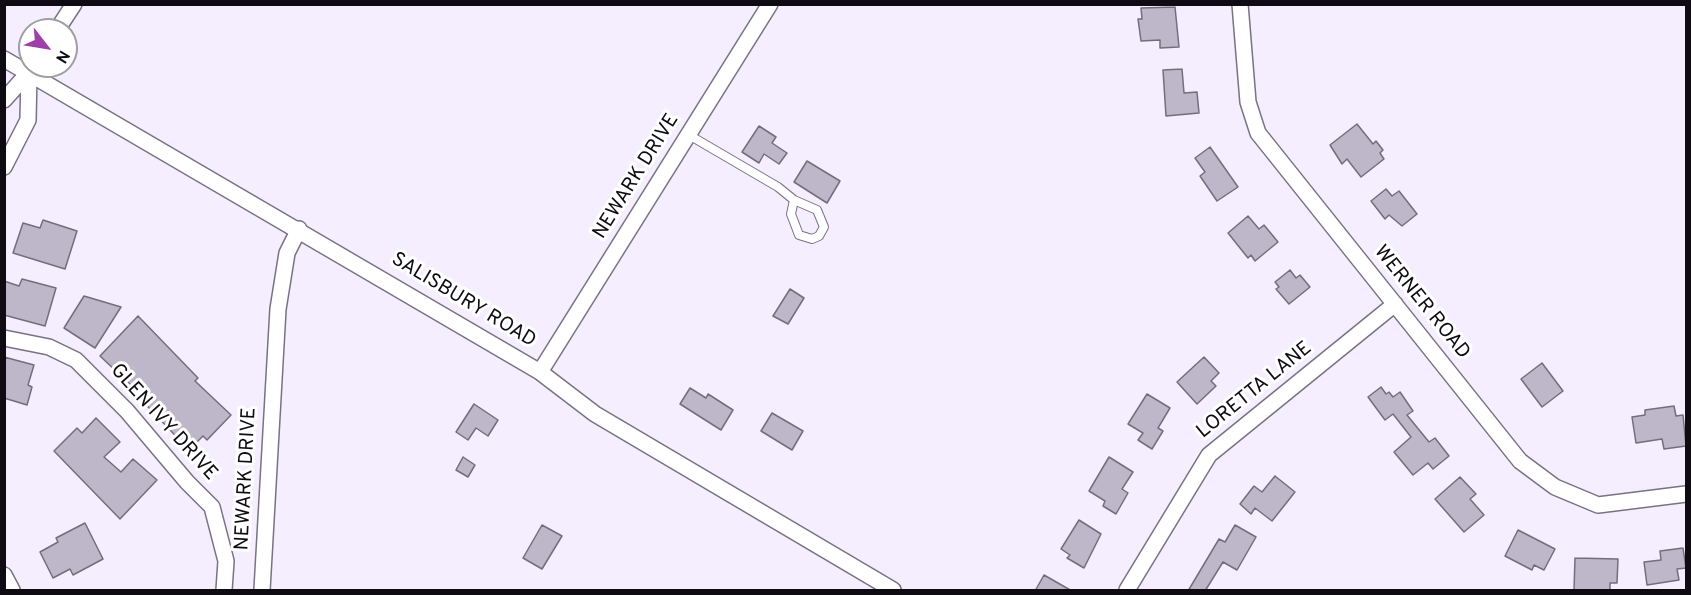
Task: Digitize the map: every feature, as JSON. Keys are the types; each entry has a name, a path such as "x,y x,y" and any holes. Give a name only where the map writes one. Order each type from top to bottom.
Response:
{"street":[{"path":"65,18 74,4"},
{"name":"NEWARK DRIVE","path":"540,372 770,4"},
{"name":"WERNER ROAD","path":"1240,4 1248,102 1258,133 1520,461 1555,487 1598,506 1686,494"},
{"path":"4,100 23,78"},
{"path":"4,167 28,120 30,78"},
{"name":"SALISBURY ROAD","path":"46,78 540,372 595,414 894,591"},
{"name":"NEWARK DRIVE","path":"262,591 278,309 287,253 299,229"},
{"name":"LORETTA LANE","path":"1127,591 1209,455 1395,304"},
{"name":"GLEN IVY DRIVE","path":"4,338 49,347 76,360 127,411 187,482 212,507 226,561 224,591"},
{"path":"4,575 12,591"}],"lane":[{"path":"688,135 778,187 794,200 817,210 824,227 819,236 812,239 799,235 793,227 791,214 794,200"}],"building":[{"path":"1175,7 1179,47 1160,48 1160,40 1141,41 1138,19 1142,19 1141,8"},
{"path":"1182,69 1184,93 1197,92 1199,113 1166,116 1163,70"},
{"path":"1357,124 1373,144 1376,141 1383,150 1380,153 1384,159 1361,177 1347,159 1342,164 1330,145"},
{"path":"759,126 776,137 772,143 787,153 779,164 764,154 759,163 742,152"},
{"path":"1210,147 1238,187 1217,201 1200,176 1205,172 1195,158"},
{"path":"807,161 840,181 827,203 794,182"},
{"path":"1386,189 1392,196 1399,191 1417,214 1402,226 1389,215 1385,219 1371,201"},
{"path":"1248,216 1259,229 1264,225 1278,242 1255,261 1251,255 1248,258 1228,233"},
{"path":"43,220 77,231 65,269 13,253 23,223 40,228"},
{"path":"1290,270 1296,278 1300,275 1310,287 1289,304 1276,289 1279,287 1275,282"},
{"path":"22,279 56,288 45,326 4,315 4,281 19,286"},
{"path":"790,289 804,298 788,324 773,316"},
{"path":"84,296 121,307 95,348 64,328"},
{"path":"138,316 198,378 195,381 231,415 207,440 203,436 189,450 133,391 135,389 100,356"},
{"path":"4,357 34,365 28,385 32,387 27,405 4,398"},
{"path":"1204,357 1219,373 1211,381 1216,386 1197,404 1177,382"},
{"path":"1542,363 1563,391 1542,407 1521,379"},
{"path":"1381,387 1386,394 1389,392 1393,397 1400,392 1413,411 1407,415 1429,442 1435,438 1449,456 1433,469 1428,463 1413,475 1394,452 1411,437 1393,414 1385,420 1368,397"},
{"path":"690,388 706,398 708,394 733,410 721,430 680,404"},
{"path":"1147,394 1170,408 1158,428 1163,431 1152,449 1138,440 1143,433 1128,424"},
{"path":"474,404 498,420 488,436 476,428 468,440 456,432"},
{"path":"1674,406 1676,416 1683,415 1686,446 1664,449 1662,439 1636,443 1632,417 1645,415 1645,410"},
{"path":"772,413 803,431 792,450 761,431"},
{"path":"96,418 120,442 104,457 121,472 133,459 157,480 120,519 54,451 77,428 82,433"},
{"path":"463,457 475,465 468,477 456,470"},
{"path":"1109,457 1133,472 1122,489 1128,493 1116,514 1103,506 1105,501 1089,491"},
{"path":"1275,476 1295,492 1272,521 1255,508 1251,514 1240,504 1254,486 1262,492"},
{"path":"1460,477 1476,494 1470,499 1484,515 1464,532 1435,499"},
{"path":"1079,520 1101,534 1084,568 1067,558 1070,555 1061,549"},
{"path":"85,523 103,559 73,575 70,569 53,578 40,552 58,542 56,538"},
{"path":"542,525 562,536 542,569 523,558"},
{"path":"1235,525 1256,537 1237,570 1223,562 1205,591 1188,591 1219,539 1225,542"},
{"path":"1518,530 1555,549 1544,570 1534,565 1532,570 1505,556"},
{"path":"1683,548 1686,568 1677,569 1679,580 1647,585 1644,562 1661,560 1660,551"},
{"path":"1575,558 1618,559 1617,583 1610,583 1610,591 1574,590"},
{"path":"1044,575 1072,591 1035,591"}]}
